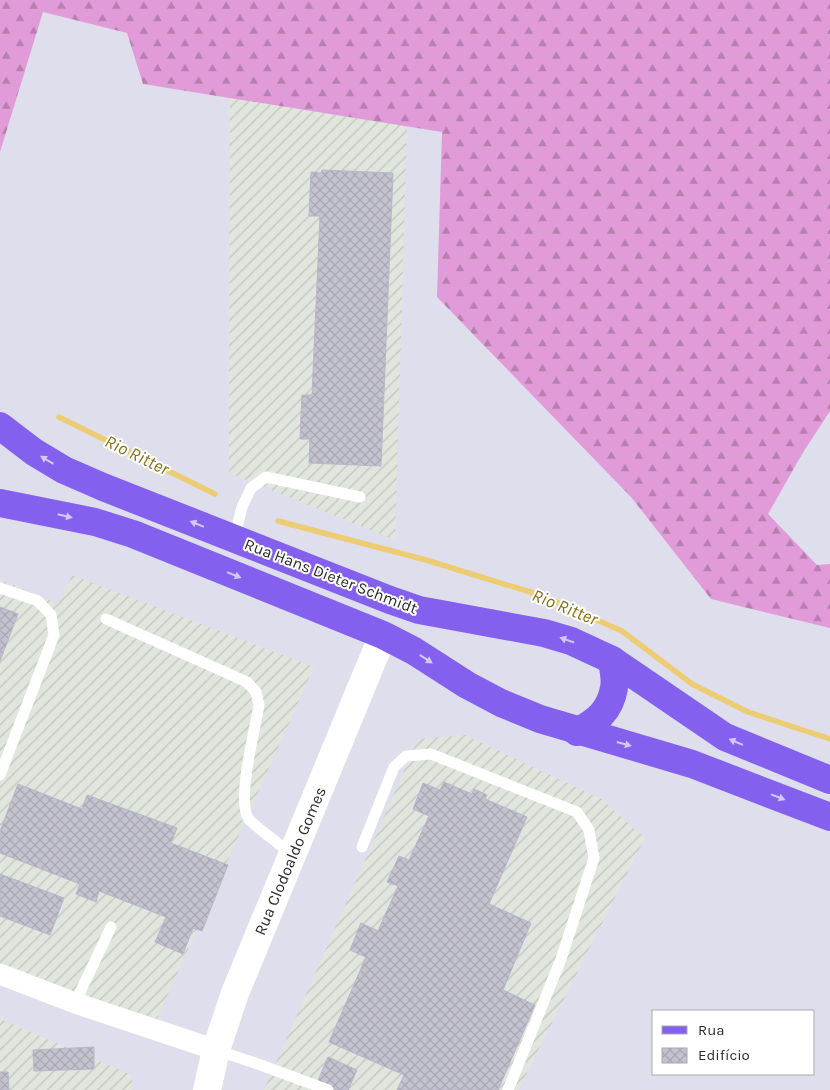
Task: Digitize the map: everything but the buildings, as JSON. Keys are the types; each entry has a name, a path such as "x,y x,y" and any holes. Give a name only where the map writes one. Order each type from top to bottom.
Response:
{"main road":[{"name":"Rua Hans Dieter Schmidt","path":"0,426 34,452 64,470 390,600 419,610 544,633 571,641 612,660 725,737 830,780"},
{"name":"Rua Hans Dieter Schmidt","path":"0,502 95,522 133,534 383,636 414,651 467,685 501,703 540,720 692,764 830,817"},
{"name":"Rua Clodoaldo Gomes","path":"207,1090 216,1050 235,993 383,636"},
{"path":"577,732 596,722 606,711 615,687 612,660"}],"street":[{"path":"0,974 75,1003 216,1050"}],"lane":[{"path":"234,539 242,507 251,488 266,477 360,497"},
{"path":"0,588 38,601 50,615 54,636 0,775"},
{"path":"106,619 247,682 256,692 259,705 244,802 248,819 293,854"},
{"path":"362,847 394,768 406,756 431,754 577,812 589,830 594,858 561,959 508,1090"},
{"path":"75,1003 111,927"},
{"path":"216,1050 328,1090"}],"shaded area":[{"path":"230,98 407,126 395,540 229,473"},
{"path":"72,575 314,667 149,1037 0,979 0,579 58,604"},
{"path":"465,735 601,799 645,838 518,1090 264,1090 418,739"},
{"path":"0,1019 132,1075 132,1090 0,1090"}],"green space":[{"path":"0,0 830,0 830,411 802,454 768,514 817,565 830,564 830,628 711,599 631,497 437,297 442,132 143,84 127,33 43,12 0,152"}],"waterway":[{"name":"Rio Ritter","path":"59,417 215,494"},
{"name":"Rio Ritter","path":"278,521 426,560 540,595 622,631 692,684 748,712 830,739"}]}
